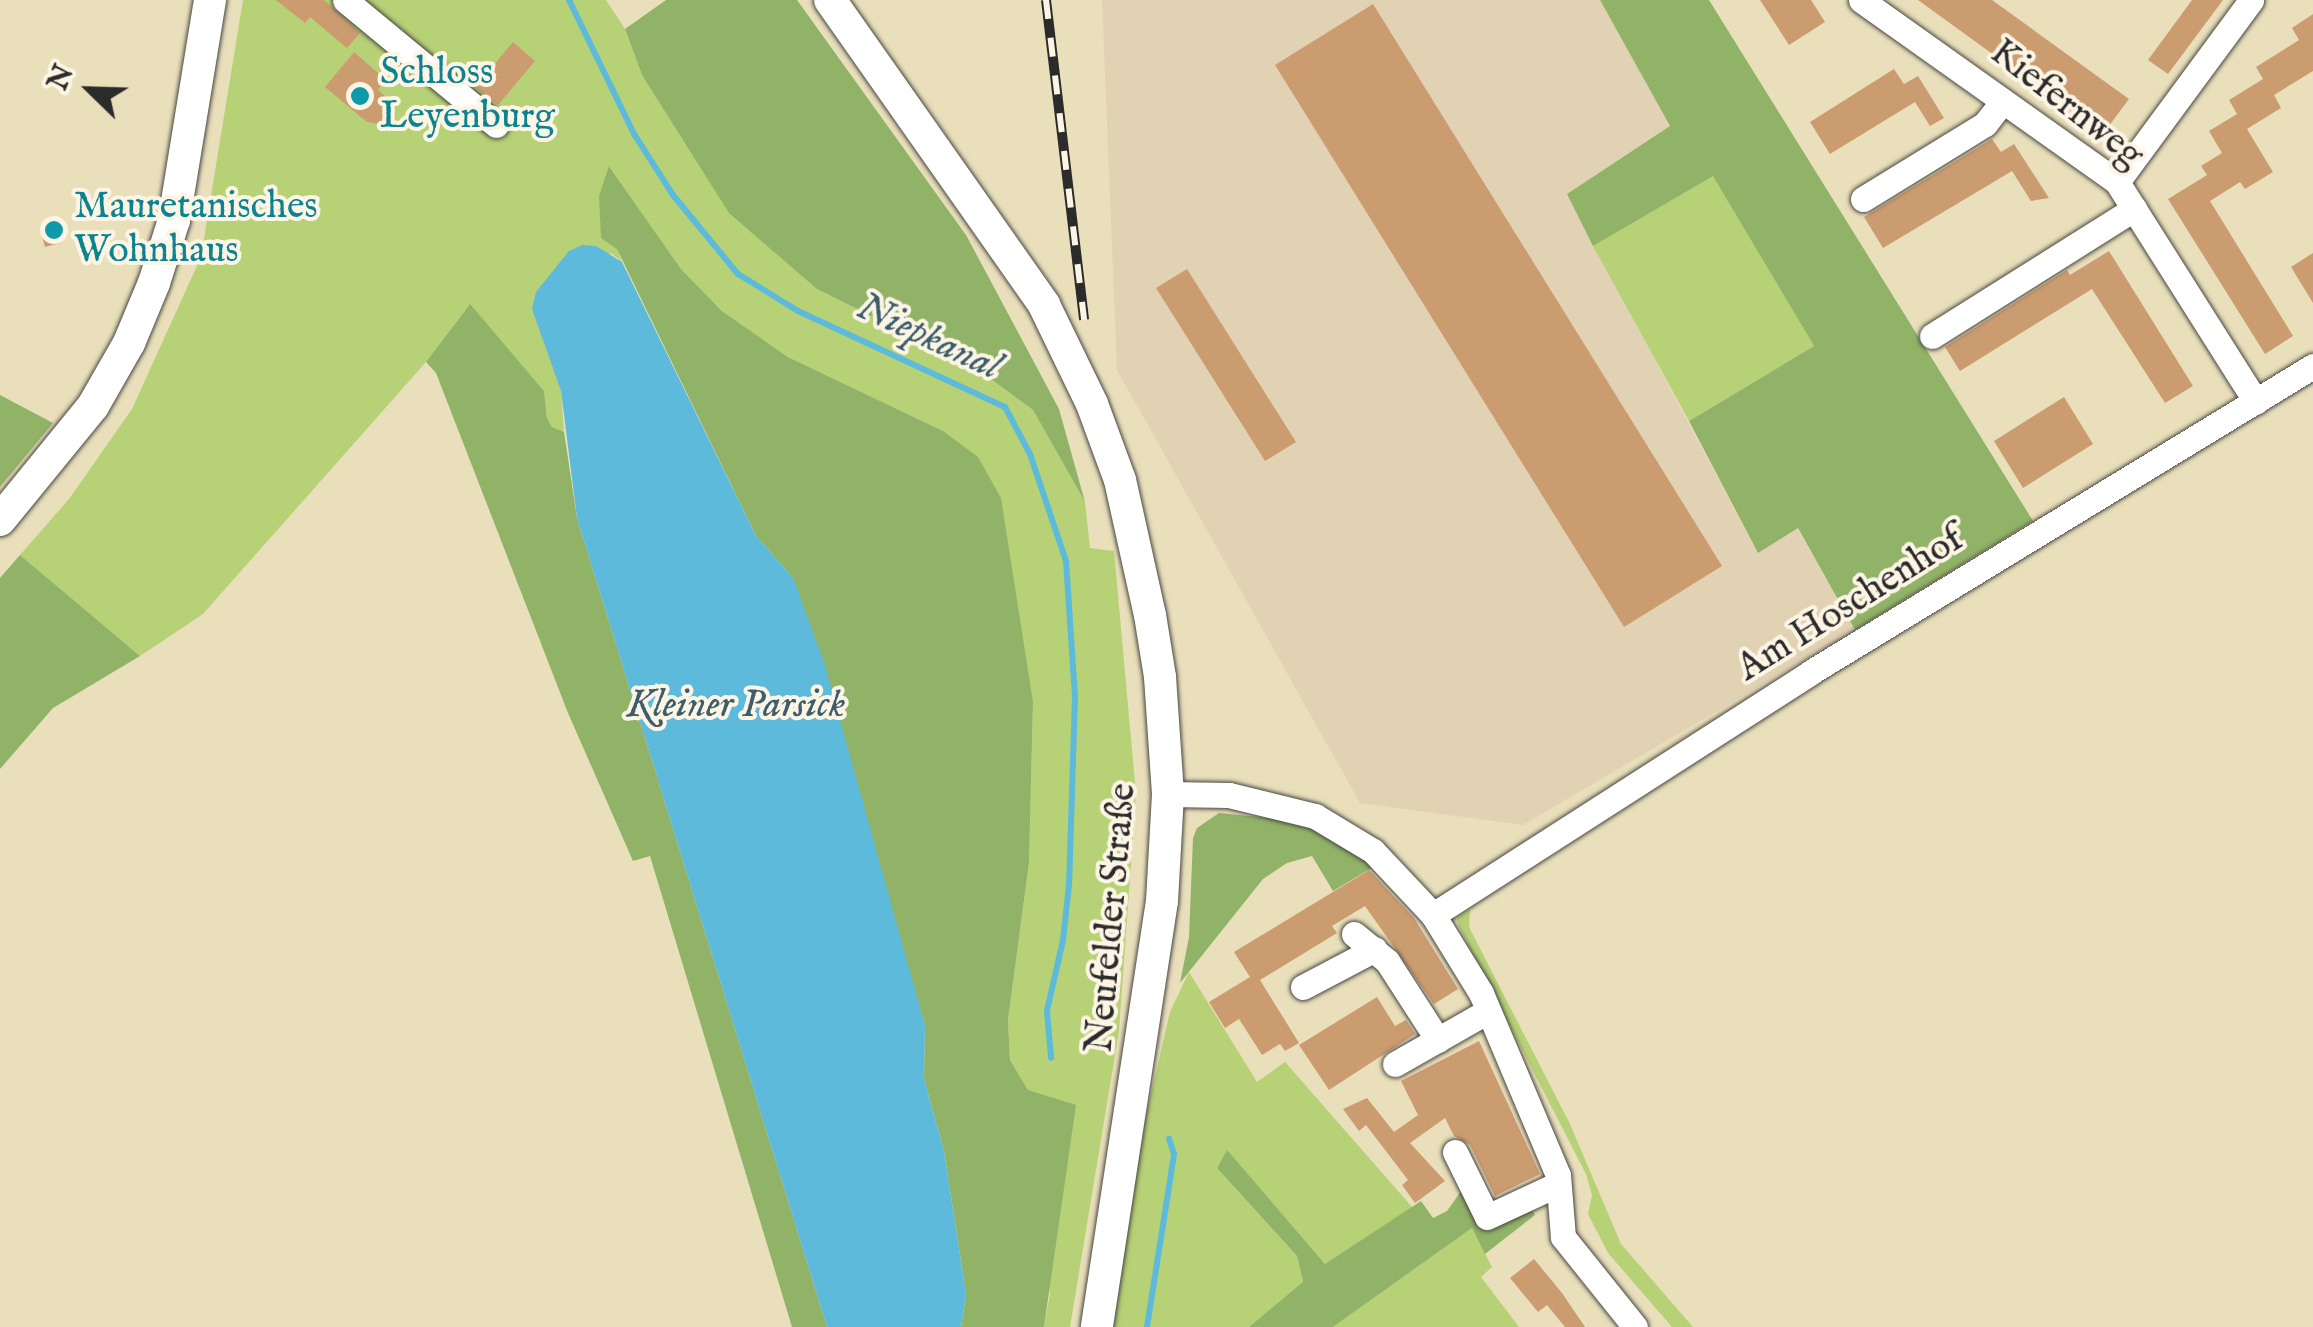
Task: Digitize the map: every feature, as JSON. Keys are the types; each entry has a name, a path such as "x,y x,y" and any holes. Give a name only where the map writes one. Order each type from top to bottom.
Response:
{"main road":[{"path":"0,520 92,406 129,343 154,283 174,220 210,0"},
{"name":"Neufelder Straße","path":"830,0 1023,269 1092,404 1120,480 1150,615 1160,677 1168,794 1157,956 1098,1327"}],"street":[{"path":"345,0 496,125"},
{"name":"Kiefernweg","path":"1861,0 2117,182 2256,402"},
{"path":"2117,182 2251,0"},
{"path":"1862,199 1985,124 2003,102"},
{"path":"1932,336 2134,208"},
{"name":"Am Hoschenhof","path":"1433,916 1811,672 2313,366"},
{"path":"1168,794 1229,795 1315,816 1373,851 1433,916 1488,1011 1558,1184 1563,1237 1635,1327"},
{"path":"1303,987 1364,942 1438,1040"},
{"path":"1395,1064 1488,1011"},
{"path":"1456,1152 1487,1216 1558,1184"}],"shaded area":[{"path":"1102,0 1600,0 1670,126 1567,194 1757,552 1797,528 1855,630 1523,825 1360,803 1117,370"}],"green space":[{"path":"243,0 606,0 625,29 642,75 817,289 976,368 1033,410 1085,502 1090,548 1114,551 1136,794 1119,1031 1070,1327 1044,1327 1050,1294 1028,1090 1010,1060 1008,1020 1029,863 1033,702 943,431 788,357 722,311 681,269 610,167 599,196 622,262 611,253 553,360 561,391 564,432 552,427 547,418 544,391 469,305 426,362 203,614 140,656 20,555 69,499 132,409 201,257"},
{"path":"666,0 797,0 966,235 1059,409 1085,502 1033,410 976,368 817,289 729,213 642,75 625,29"},
{"path":"1600,0 1709,0 2033,521 1855,630 1798,528 1758,553 1689,421 1814,346 1713,176 1593,246 1567,194 1670,126"},
{"path":"609,166 681,269 722,311 788,357 943,431 978,457 1001,498 1033,702 1029,863 1008,1020 1010,1060 1028,1090 1076,1105 1044,1327 961,1327 966,1294 944,1151 924,1079 925,1026 793,578 756,536 617,249 601,238 599,196"},
{"path":"1713,175 1814,346 1689,421 1593,246"},
{"path":"470,304 544,391 547,418 552,427 564,432 577,518 827,1327 792,1327 650,856 633,861 568,713 436,373 426,362"},
{"path":"0,395 53,423 0,487"},
{"path":"20,555 140,656 53,708 0,769 0,578"},
{"path":"1219,813 1298,821 1380,863 1333,891 1312,856 1287,863 1263,879 1180,983 1189,937 1193,838 1197,828"},
{"path":"1470,909 1469,927 1570,1124 1621,1244 1693,1327 1672,1327 1608,1253 1588,1214 1592,1195 1586,1174 1458,925 1457,918"},
{"path":"1189,972 1257,1082 1285,1062 1413,1208 1325,1264 1227,1151 1217,1168 1297,1256 1303,1283 1249,1327 1111,1327 1145,1120 1170,1012"},
{"path":"1227,1150 1325,1264 1421,1201 1433,1218 1447,1211 1464,1187 1482,1226 1528,1203 1535,1215 1485,1254 1472,1228 1333,1327 1249,1327 1303,1282 1297,1256 1217,1168"},
{"path":"1472,1228 1492,1267 1481,1277 1519,1327 1333,1327"}],"water":[{"name":"Kleiner Parsick","path":"582,245 596,246 622,262 756,536 793,578 824,662 925,1026 924,1079 944,1151 966,1294 961,1327 827,1327 577,518 561,391 532,309 536,292 569,251"}],"building":[{"path":"276,0 324,0 360,33 347,48 310,17 305,23"},
{"path":"1760,0 1811,0 1825,22 1789,45"},
{"path":"1918,0 1992,0 2129,99 2103,134"},
{"path":"2192,0 2223,0 2168,74 2148,60"},
{"path":"1373,4 1722,566 1624,627 1275,65"},
{"path":"2313,14 2313,71 2274,95 2281,108 2247,129 2273,172 2245,189 2240,182 2210,201 2293,336 2265,354 2168,199 2207,175 2201,166 2222,153 2209,131 2237,114 2229,100 2263,79 2256,67 2299,40 2292,28"},
{"path":"513,42 535,61 498,105 475,87"},
{"name":"Schloss Leyenburg","path":"354,52 386,80 378,90 391,101 397,127 367,122 325,87"},
{"path":"1894,69 1904,84 1918,76 1944,118 1930,126 1915,102 1830,154 1810,122"},
{"path":"1992,139 2001,152 2014,144 2049,198 2031,201 2012,171 1883,248 1864,217"},
{"name":"Mauretanisches Wohnhaus","path":"62,218 65,233 60,243 45,247 41,233 47,222"},
{"path":"2109,251 2193,386 2165,403 2092,289 1960,371 1945,347 2067,270 2070,275"},
{"path":"2313,253 2313,303 2291,267"},
{"path":"1187,269 1296,442 1265,461 1156,288"},
{"path":"2064,397 2093,444 2023,488 1994,441"},
{"path":"1369,870 1414,918 1458,989 1434,1004 1365,906 1332,926 1337,933 1260,980 1299,1043 1285,1051 1280,1044 1262,1055 1239,1019 1225,1028 1209,1002 1250,977 1234,952"},
{"path":"1377,997 1395,1026 1406,1020 1415,1034 1329,1090 1299,1045"},
{"path":"1479,1041 1540,1174 1495,1196 1470,1145 1454,1136 1445,1118 1410,1143 1445,1181 1415,1203 1402,1185 1408,1180 1366,1125 1359,1131 1343,1109 1367,1098 1394,1132 1418,1115 1401,1081"},
{"path":"1534,1259 1585,1327 1565,1327 1547,1305 1538,1312 1510,1278"}],"waterway":[{"name":"Niepkanal","path":"569,0 634,134 673,195 738,274 798,311 1005,407 1030,454 1066,561 1075,696 1069,885 1063,940 1047,1011 1051,1058"},
{"name":"Niepkanal","path":"1147,1327 1174,1154 1169,1139"}],"railway":[{"path":"1046,0 1084,320"}],"place":[{"name":"Schloss Leyenburg","path":"360,96"},
{"name":"Mauretanisches Wohnhaus","path":"54,230"}]}
